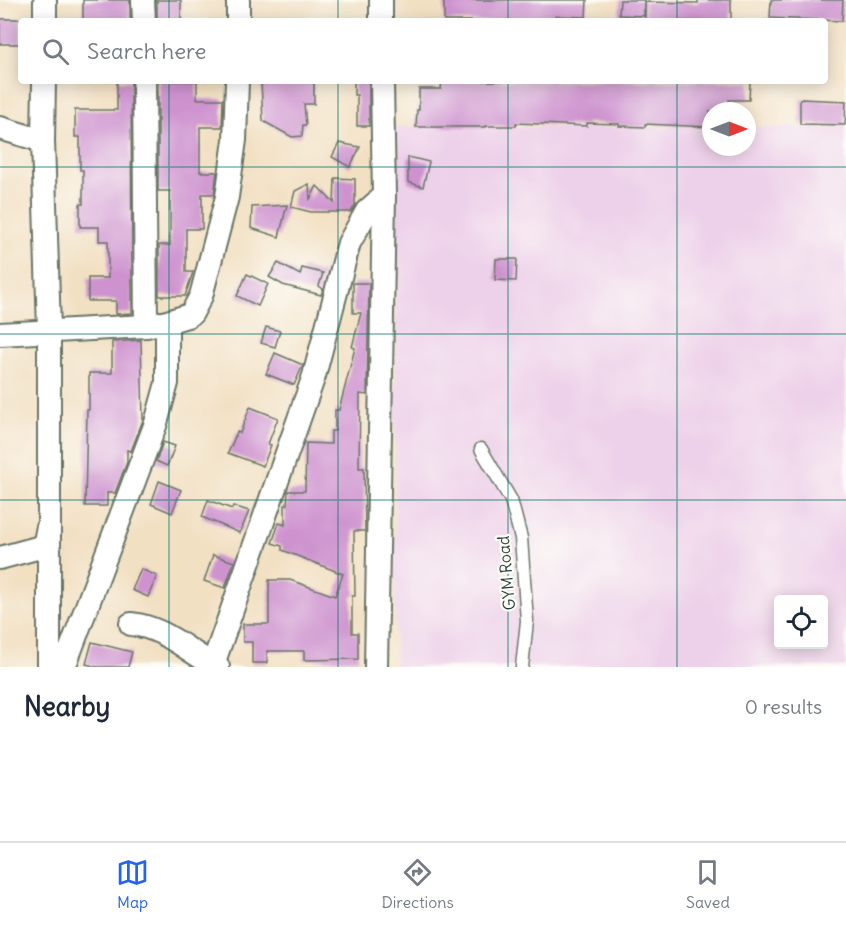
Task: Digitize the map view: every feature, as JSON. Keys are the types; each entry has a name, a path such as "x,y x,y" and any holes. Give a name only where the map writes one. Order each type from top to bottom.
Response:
{"street":[{"path":"45,0 45,18"},
{"path":"143,0 144,18"},
{"path":"238,0 238,18"},
{"path":"381,0 381,18"},
{"path":"44,84 43,141 49,330 49,667"},
{"path":"64,667 159,413 167,383 157,324 144,84"},
{"path":"0,334 157,324 192,313 201,296 227,197 235,140 237,84"},
{"path":"376,667 384,196 382,84"},
{"path":"0,128 43,141"},
{"path":"131,624 141,625 163,634 214,666 314,376 349,243 367,211 384,196"},
{"path":"0,558 44,546 49,521"}],"lane":[{"name":"GYM Road","path":"481,449 511,500 521,538 527,621 522,667"}],"shaded area":[{"path":"395,127 702,127 702,156 756,156 756,127 846,127 846,667 395,667"}],"building":[{"path":"83,0 130,0 130,18 83,18"},
{"path":"157,0 181,0 181,18 157,18"},
{"path":"444,0 587,0 586,17 444,18"},
{"path":"620,0 644,0 644,16 619,15"},
{"path":"698,0 731,0 731,18 645,18 645,2 698,3"},
{"path":"771,0 843,0 842,21 828,20 828,18 770,18"},
{"path":"0,19 18,19 18,44 0,44"},
{"path":"117,84 131,84 132,313 116,314 116,301 88,301 88,278 108,278 108,241 99,241 99,227 80,227 83,170 80,170 80,137 75,137 75,110 117,110"},
{"path":"158,84 197,84 197,99 223,99 222,127 200,127 200,172 217,172 214,194 202,194 202,229 186,229 186,272 193,272 185,296 159,296 159,245 170,245 170,191 158,191"},
{"path":"261,84 314,84 314,104 304,104 306,125 303,125 302,136 292,137 263,121"},
{"path":"354,84 369,84 369,126 357,126 357,95 354,95"},
{"path":"442,84 750,84 749,100 702,102 702,127 516,123 516,126 416,127 419,89 441,89"},
{"path":"800,99 846,101 845,125 800,124"},
{"path":"339,143 360,147 350,167 332,157"},
{"path":"408,157 429,162 423,187 408,182"},
{"path":"335,178 355,179 355,205 351,212 311,212 291,207 295,191 309,184 310,199 317,186 334,203"},
{"path":"287,205 279,237 251,228 252,207"},
{"path":"496,259 517,259 516,281 495,280"},
{"path":"278,263 300,275 302,268 323,273 319,286 323,289 321,295 283,285 269,277"},
{"path":"247,274 268,284 258,306 237,296"},
{"path":"353,283 369,283 367,395 360,394 359,468 364,468 365,531 354,531 355,596 352,596 352,633 358,633 358,659 304,660 304,651 267,651 267,663 252,663 252,642 243,642 243,624 269,624 269,580 290,580 335,596 343,574 282,550 282,546 272,543 279,523 285,525 288,491 305,491 306,443 331,444 331,431 335,431 335,410 339,410 355,348 352,347 361,313 353,313"},
{"path":"266,327 280,331 275,347 261,343"},
{"path":"141,340 143,420 131,451 127,450 127,462 115,493 107,493 107,506 85,506 89,373 112,373 112,342"},
{"path":"275,353 303,365 294,385 266,374"},
{"path":"250,407 278,418 263,466 228,453 237,432 240,433"},
{"path":"163,442 175,446 167,466 156,461"},
{"path":"159,481 181,490 172,513 151,504"},
{"path":"208,500 232,509 233,506 249,511 240,533 202,517"},
{"path":"213,555 234,562 225,588 204,581"},
{"path":"141,569 157,576 148,597 132,590"},
{"path":"92,642 132,652 128,667 97,667 86,664"}]}
